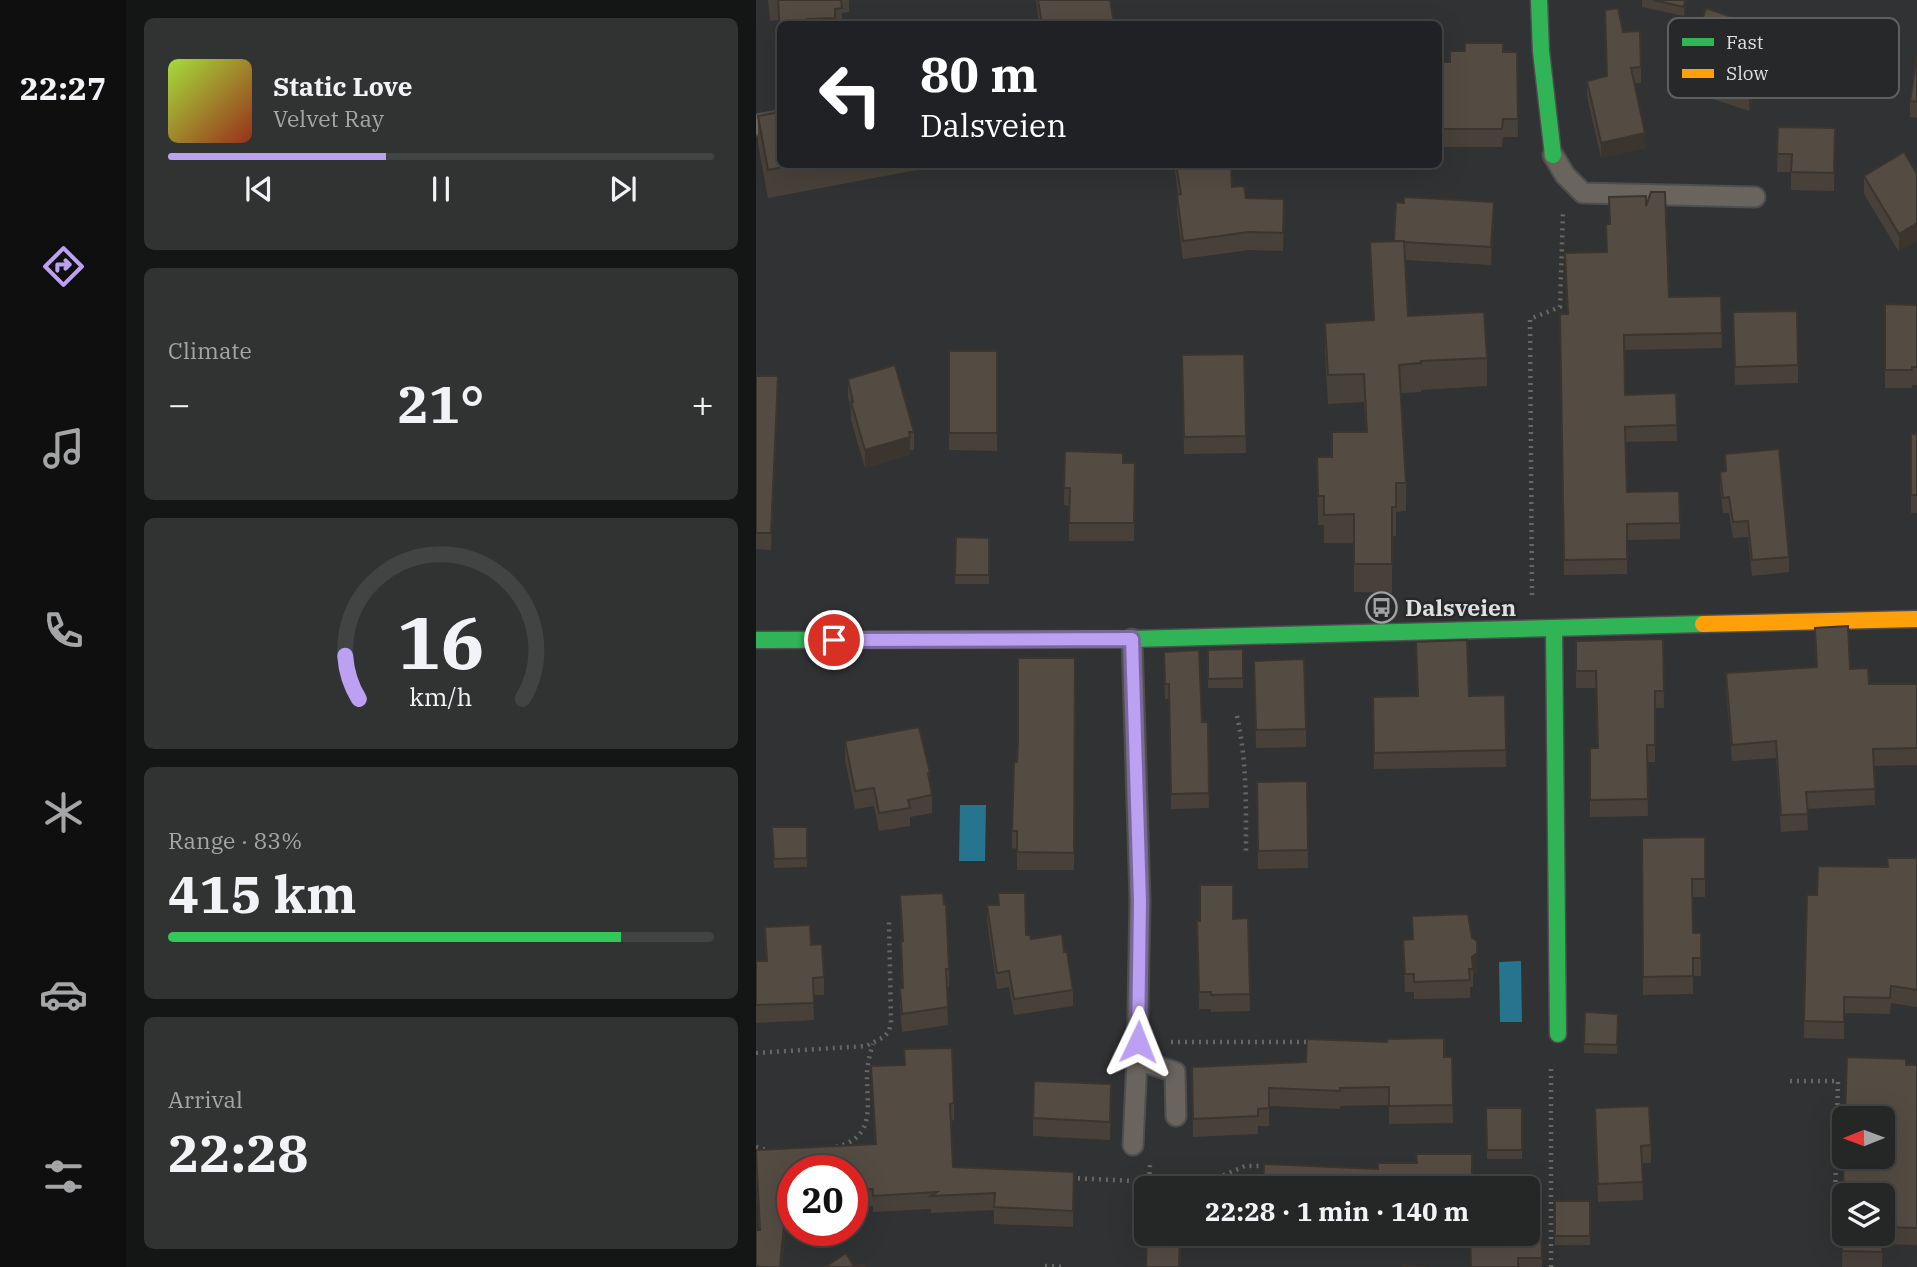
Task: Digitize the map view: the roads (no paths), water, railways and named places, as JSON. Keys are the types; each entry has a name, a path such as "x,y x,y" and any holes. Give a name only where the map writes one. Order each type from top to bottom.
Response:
{"street":[{"path":"1539,0 1541,51 1553,155"},
{"path":"756,640 1132,639 1917,619"},
{"path":"1554,628 1558,1034"}],"lane":[{"path":"756,125 777,122"},
{"path":"1553,155 1564,175 1583,193 1755,197"},
{"path":"1132,639 1140,901 1133,1145"},
{"path":"1137,1051 1175,1072 1176,1116"}],"water":[{"path":"960,805 986,805 985,861 959,861"},
{"path":"1521,961 1522,1022 1500,1022 1499,962"}],"place":[{"name":"Dalsveien","path":"1382,608"}]}
